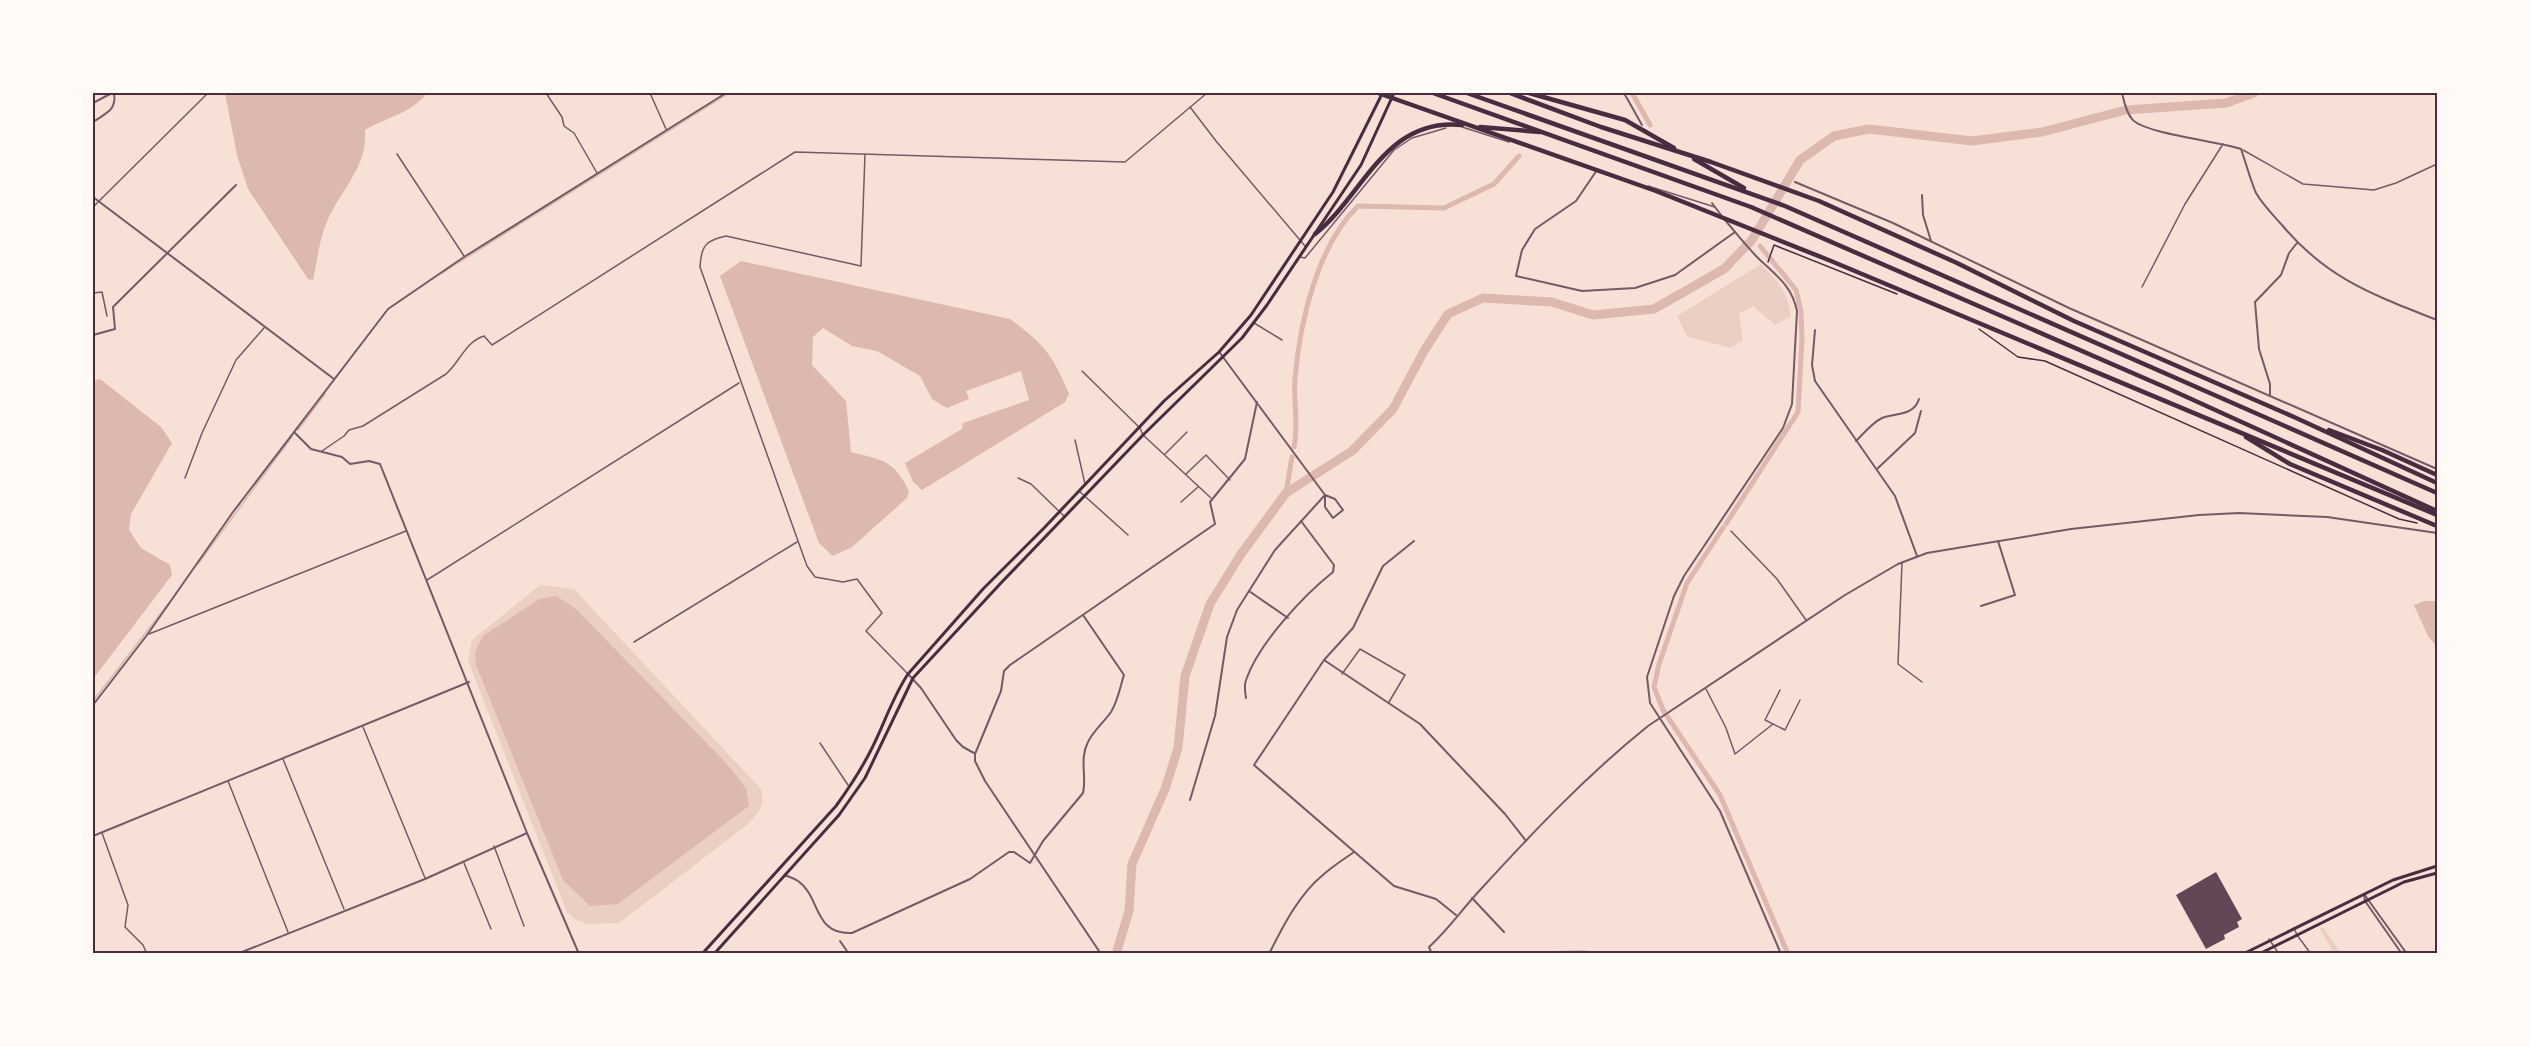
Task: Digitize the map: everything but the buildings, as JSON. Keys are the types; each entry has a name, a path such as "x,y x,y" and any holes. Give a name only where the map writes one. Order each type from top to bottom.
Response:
{"highway":[{"path":"1380,93 1656,191 1831,261 2437,513"},
{"path":"1433,93 1751,207 2167,388 2437,513"},
{"path":"1467,93 1785,206 2437,493"},
{"path":"1510,93 1601,127 1711,162 1819,201 1875,225 2074,321 2294,417 2437,483"},
{"path":"1529,93 1625,120 1756,195"},
{"path":"1541,93 1556,100"},
{"path":"1315,234 1327,224 1377,160 1407,137 1444,123 1548,133"},
{"path":"2294,417 2382,450 2437,475"},
{"path":"2231,428 2290,464 2437,526"}],"main road":[{"path":"702,954 836,806 850,787 871,750 899,687 908,674 983,589 1060,512 1164,401 1219,352 1251,315 1333,192 1378,105 1380,93"},
{"path":"714,954 839,815 856,793 913,678 1143,435 1224,357 1253,322 1361,165 1394,93"},
{"path":"888,712 896,716"},
{"path":"2243,954 2269,939 2392,880 2437,866"},
{"path":"778,870 785,875"},
{"path":"2259,954 2404,882 2437,873"}],"street":[{"path":"93,103 113,93 116,101 113,109 93,122"},
{"path":"93,705 147,635 232,512 388,309 464,257 726,93"},
{"path":"1624,93 1642,125"},
{"path":"2122,93 2132,119 2139,125 2189,140 2223,143 2241,149 2256,192 2297,243 2330,272 2352,284 2437,320"},
{"path":"1597,170 1576,201 1535,229 1522,250 1516,276 1582,291 1635,288 1675,275 1735,231"},
{"path":"1795,183 1932,241 2069,308 2437,469"},
{"path":"93,335 115,329 112,307 236,185"},
{"path":"1922,195 1923,215 1932,241"},
{"path":"93,197 334,379"},
{"path":"1712,203 1758,258 1790,289 1797,310 1792,404 1783,428 1719,522 1674,596 1647,677 1650,703 1720,811 1781,954"},
{"path":"2270,396 2270,384 2259,349 2255,302 2281,276 2289,253 2297,243"},
{"path":"1815,330 1812,365 1815,381 1899,504 1917,556"},
{"path":"1219,352 1320,489 1324,495 1325,507 1333,518 1343,510 1335,499 1324,495"},
{"path":"1856,441 1882,418 1903,414 1914,408 1919,399"},
{"path":"1101,954 985,781 975,761 975,754 998,700 1004,671 1019,658 1215,524 1209,506 1212,498 1230,480 1248,453 1252,416 1257,402"},
{"path":"1877,469 1916,433 1921,411"},
{"path":"294,432 311,449 342,457 350,464 369,461 380,464 469,682 527,833 579,954"},
{"path":"1190,800 1215,716 1227,637 1238,610 1275,550 1324,495"},
{"path":"1432,954 1429,947 1439,939 1456,915 1588,777 1659,718 1845,594 1902,562 1917,556 1998,541 2129,521 2239,513 2327,517 2437,533"},
{"path":"1246,698 1245,682 1255,663 1304,597 1333,572 1334,565 1301,521"},
{"path":"1414,541 1383,566 1353,628 1324,660 1254,765 1394,885 1436,899 1456,915"},
{"path":"1981,606 2015,596 1998,541"},
{"path":"1249,591 1288,618"},
{"path":"785,875 801,884 829,928 841,933 852,933 970,879 1009,852 1014,852 1030,863 1083,794 1084,752 1088,741 1113,709 1124,675 1083,615"},
{"path":"1324,660 1420,724 1505,814 1526,841"},
{"path":"908,674 956,740 975,754"},
{"path":"93,836 469,682"},
{"path":"237,954 425,879 527,833"},
{"path":"1269,954 1282,927 1306,893 1323,875 1354,852"},
{"path":"2364,894 2402,954"},
{"path":"1472,898 1504,933"},
{"path":"2367,900 2407,954"},
{"path":"840,941 849,954"}],"lane":[{"path":"93,207 208,93"},
{"path":"546,93 562,117 564,126 574,133 598,173"},
{"path":"650,93 666,130"},
{"path":"321,451 344,436 349,430 363,426 446,374 455,367 458,358 468,347 484,336 492,345 795,152 1125,162 1207,93"},
{"path":"1190,107 1306,247"},
{"path":"1299,257 1305,258 1394,150 1412,138 1454,125 1715,207"},
{"path":"2142,286 2185,204 2223,143"},
{"path":"2241,149 2303,184 2374,190 2396,183 2437,164"},
{"path":"865,153 861,266 726,236 711,239 706,244 701,255 700,267 807,566 815,577 843,582 856,579 882,613 866,631 908,674"},
{"path":"397,154 464,257"},
{"path":"93,293 102,292 107,316"},
{"path":"1253,322 1282,340"},
{"path":"185,478 202,433 236,360 264,328"},
{"path":"1083,371 1140,428 1143,435 1212,498"},
{"path":"427,580 740,383"},
{"path":"1165,454 1187,432"},
{"path":"1075,440 1085,485"},
{"path":"1186,474 1206,455 1230,480"},
{"path":"1018,478 1031,484 1065,516"},
{"path":"1180,502 1198,486"},
{"path":"1079,491 1128,535"},
{"path":"147,635 407,530"},
{"path":"1731,531 1777,579 1807,621"},
{"path":"634,642 797,542"},
{"path":"1902,562 1898,664 1922,682"},
{"path":"1342,674 1359,649 1405,675 1389,703"},
{"path":"1706,688 1726,728 1735,754 1773,724"},
{"path":"1780,690 1765,720 1773,724 1785,730 1800,700"},
{"path":"363,726 425,879"},
{"path":"820,743 850,787"},
{"path":"283,759 345,910"},
{"path":"228,781 289,933"},
{"path":"101,832 128,905 125,927 143,945 147,954"},
{"path":"494,846 525,926"},
{"path":"462,862 491,929"},
{"path":"2294,927 2311,954"},
{"path":"2269,939 2279,954"}],"path":[{"path":"1767,265 1774,245 1900,296"},
{"path":"1974,326 2018,357 2044,361 2399,519 2420,524 2422,530"}],"shaded area":[{"path":"225,93 427,93 406,111 365,130 362,156 324,231 313,280 308,279 248,189 237,155"},
{"path":"741,261 1010,319 1046,351 1058,369 1069,394 1065,402 922,490 913,482 905,463 962,429 963,423 1029,400 1021,371 966,391 969,399 947,408 932,399 920,376 877,351 852,346 823,328 813,337 812,365 846,401 851,452 886,462 898,473 909,491 907,498 852,547 833,556 819,543 720,276"},
{"path":"1761,264 1781,288 1791,317 1775,325 1753,306 1739,314 1743,341 1730,348 1687,336 1677,316"},
{"path":"100,379 161,427 172,443 131,514 129,530 141,548 170,565 172,575 93,679 93,380"},
{"path":"540,585 574,589 761,789 760,809 747,825 619,923 588,924 576,920 567,912 468,661 472,640"},
{"path":"556,596 575,608 727,764 746,788 749,806 618,904 590,906 563,880 476,665 475,652 483,636 539,599"},
{"path":"2424,601 2437,601 2437,647 2428,636 2414,605"},
{"path":"2323,927 2342,954 2334,954 2320,929"},
{"path":"1583,950 1601,954 1549,954 1556,951"}],"waterway":[{"path":"442,273 729,93"},
{"path":"1632,93 1650,125"},
{"path":"1116,954 1129,911 1132,864 1165,789 1178,748 1185,676 1210,604 1241,554 1286,493 1352,451 1393,409 1424,351 1448,314 1483,298 1552,302 1593,315 1654,309 1724,269 1752,240 1800,160 1834,136 1869,129 1972,141 2042,132 2126,110 2226,103 2254,93"},
{"path":"1294,447 1295,378 1306,310 1321,263 1344,223 1358,206 1444,208 1494,184 1519,156"},
{"path":"1726,524 1798,412 1802,338 1801,311 1796,290 1760,246"},
{"path":"298,430 325,394"},
{"path":"198,564 292,437"},
{"path":"1286,493 1292,457"},
{"path":"1723,528 1687,583 1659,664 1654,687 1663,710 1720,795 1788,954"},
{"path":"93,701 168,604"}]}
